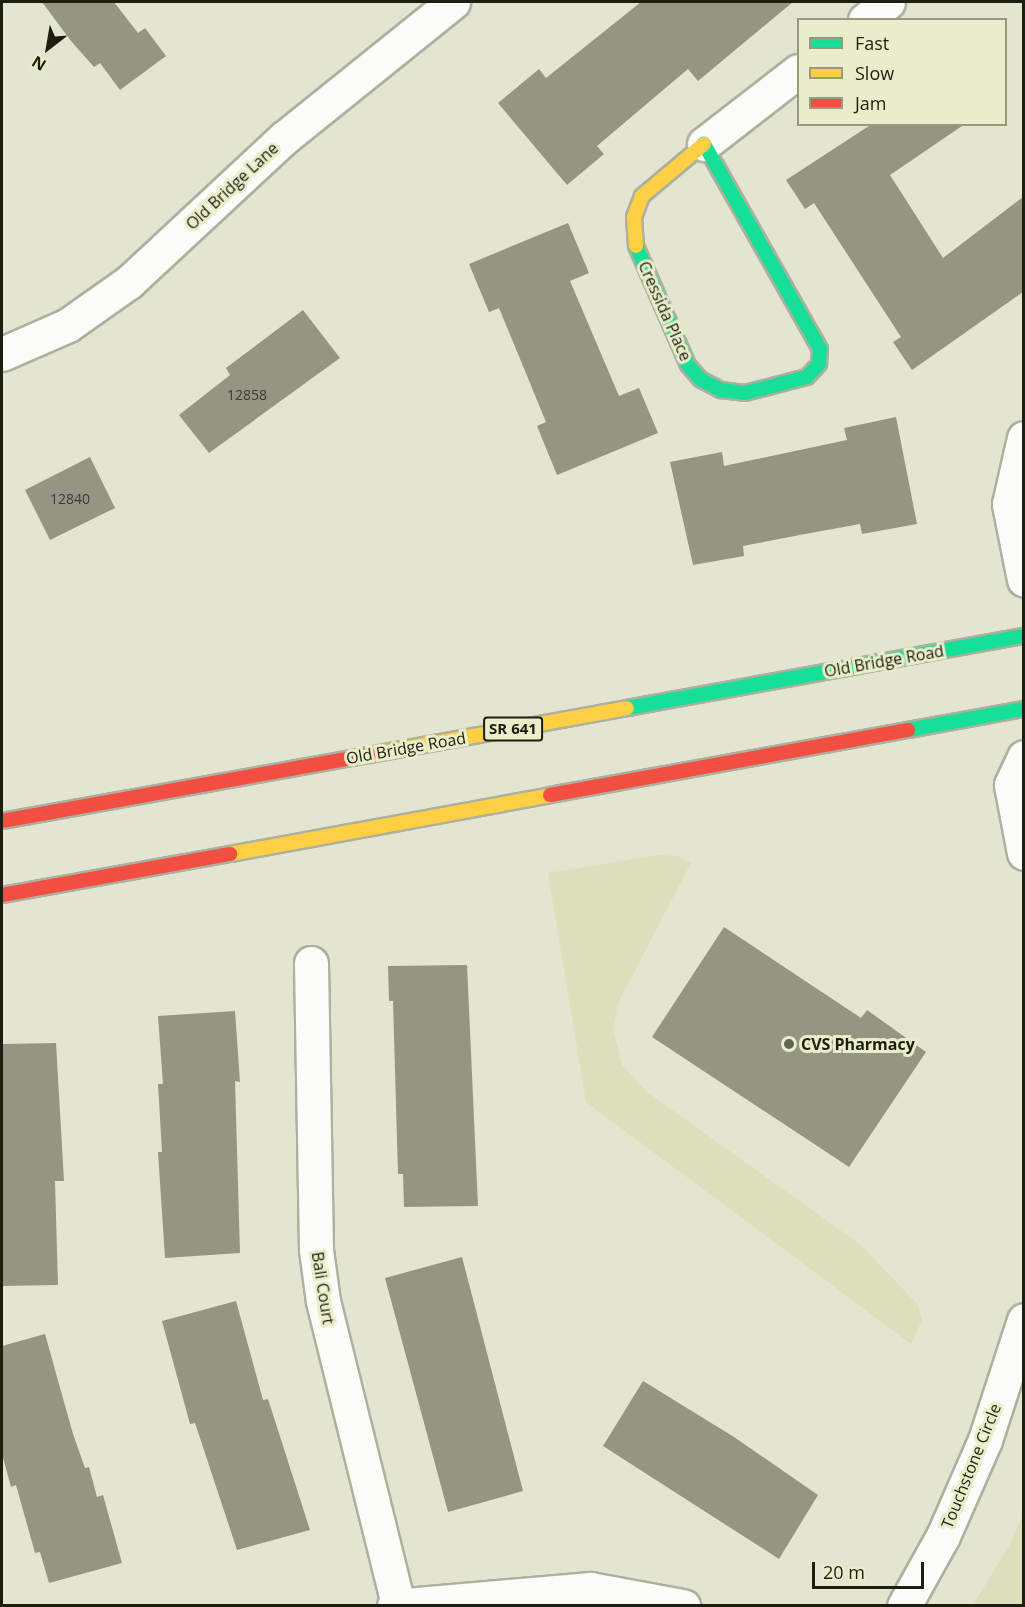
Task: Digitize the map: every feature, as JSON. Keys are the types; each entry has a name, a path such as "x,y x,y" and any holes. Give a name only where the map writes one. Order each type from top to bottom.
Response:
{"main road":[{"name":"Cressida Place","path":"704,144 820,349 819,364 807,377 745,393 733,392 700,379 688,365 634,241 634,217 642,196 658,179 704,144"},
{"name":"Old Bridge Road","path":"2,821 1023,636"},
{"path":"2,894 1023,709"}],"street":[{"name":"Old Bridge Lane","path":"2,354 68,325 129,282 284,138 453,2"},
{"path":"868,18 888,2"},
{"name":"Cressida Place","path":"704,144 797,72"},
{"path":"1023,438 1009,504 1023,580"},
{"path":"1023,757 1011,785 1023,853"},
{"name":"Bali Court","path":"311,963 316,1250 323,1301 396,1605"},
{"name":"Touchstone Circle","path":"904,1605 943,1536 985,1440 1023,1320"},
{"path":"396,1605 590,1589 683,1605"}],"green space":[{"path":"657,855 677,856 691,863 618,1003 613,1029 622,1065 647,1092 861,1245 917,1304 922,1320 911,1344 586,1102 548,873"},
{"path":"1023,1514 1023,1605 973,1605 1012,1541"}],"building":[{"path":"42,2 114,2 138,33 145,28 166,56 120,90 100,63 94,67"},
{"path":"641,2 793,2 698,81 688,69 597,146 604,154 567,185 498,103 539,69 546,78"},
{"path":"869,126 962,126 890,175 943,258 1023,197 1023,292 912,370 893,342 901,337 814,203 805,209 786,180"},
{"path":"568,223 589,273 570,281 619,396 639,388 658,433 557,475 537,426 546,422 499,308 489,312 469,264"},
{"path":"303,310 340,358 209,453 179,415 230,375 226,368"},
{"path":"896,417 917,524 862,534 860,524 805,534 743,546 744,556 693,565 670,462 722,452 724,466 847,440 844,428"},
{"path":"90,457 115,508 50,540 25,490"},
{"name":"CVS Pharmacy","path":"724,927 861,1018 867,1010 926,1052 849,1167 652,1037"},
{"path":"467,965 478,1206 404,1207 403,1174 398,1174 393,1001 389,1001 388,966"},
{"path":"235,1011 240,1082 235,1081 240,1253 165,1258 158,1152 162,1152 158,1084 163,1084 158,1016"},
{"path":"56,1043 64,1181 55,1181 58,1285 2,1286 2,1044"},
{"path":"462,1257 523,1491 448,1512 385,1278"},
{"path":"236,1301 263,1400 268,1399 310,1530 237,1550 195,1423 190,1424 162,1321"},
{"path":"45,1334 73,1434 85,1468 89,1467 97,1497 103,1495 122,1563 49,1583 40,1552 35,1553 16,1485 11,1487 2,1454 2,1346"},
{"path":"643,1381 734,1437 818,1495 779,1559 603,1446"}],"traffic: fast":[{"path":"636,246 688,365 700,379 721,390 745,393 807,377 819,364 820,349 704,144"},
{"path":"627,708 1024,636"},
{"path":"908,730 1024,709"}],"traffic: slow":[{"path":"636,246 634,217 642,196 704,144"},
{"path":"369,755 627,708"},
{"path":"230,854 550,795"}],"traffic: jam":[{"path":"550,795 908,730"},
{"path":"2,821 369,755"},
{"path":"2,895 230,854"}],"place":[{"name":"CVS Pharmacy","path":"789,1044"}]}
